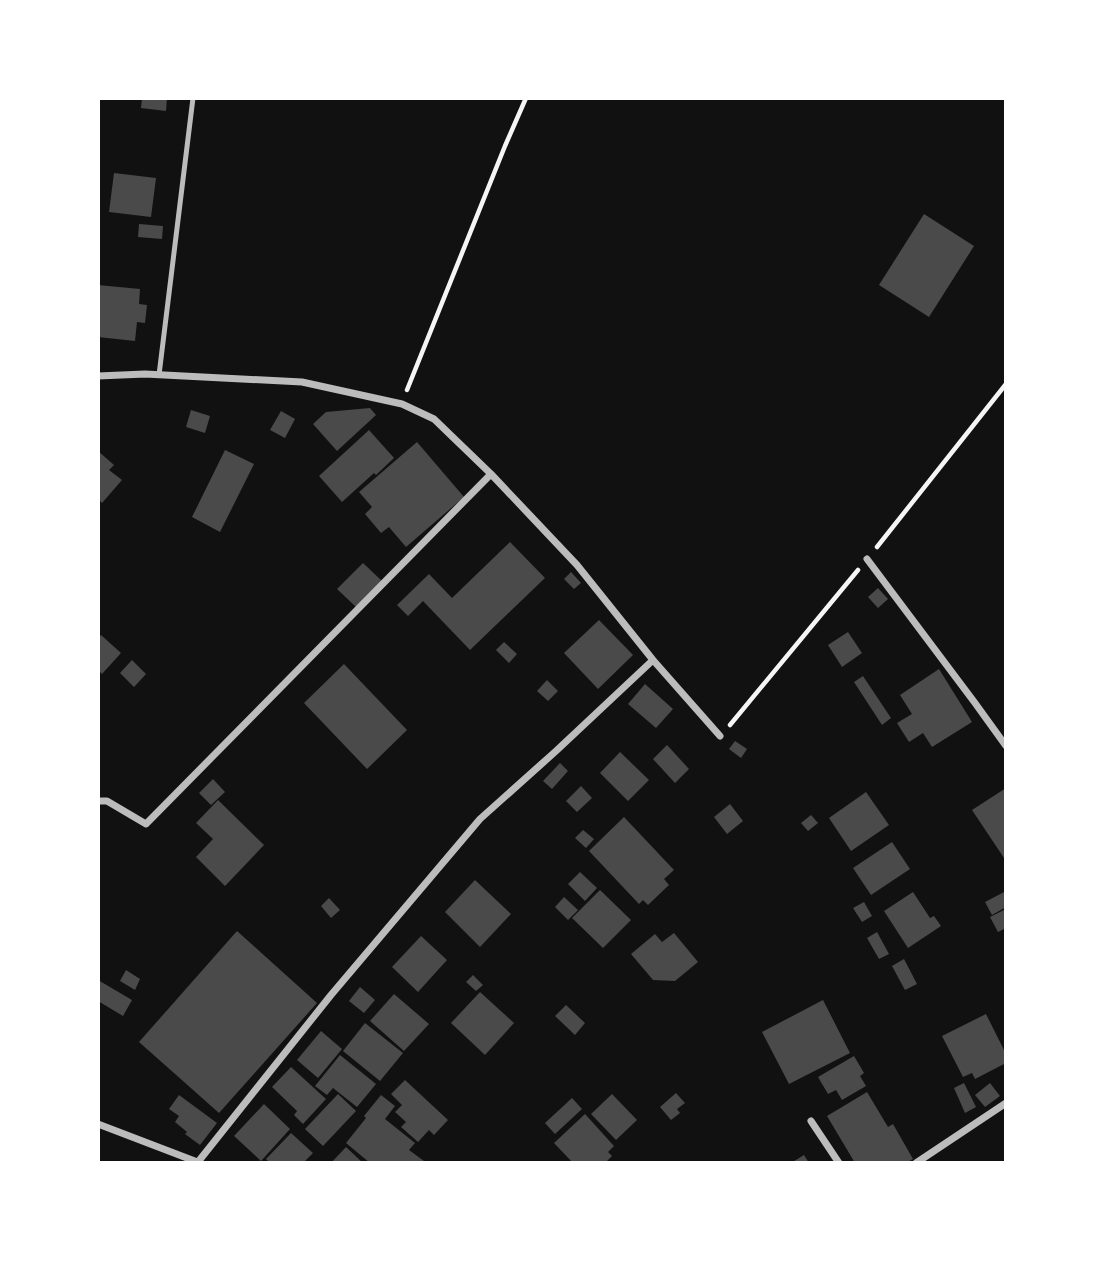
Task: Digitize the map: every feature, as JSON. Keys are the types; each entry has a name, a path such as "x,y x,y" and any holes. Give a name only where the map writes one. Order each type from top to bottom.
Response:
{"street":[{"path":"98,376 159,375 302,382 402,404 434,419 491,474 577,565 653,660 720,736"},
{"path":"98,801 107,801 146,824 491,474"},
{"path":"867,559 1006,746"},
{"path":"98,1124 199,1163 331,995 480,819 653,660"},
{"path":"916,1163 1006,1102"},
{"path":"811,1121 839,1163"}],"lane":[{"path":"159,375 193,98"}],"path":[{"path":"402,404 526,98"}],"building":[{"path":"142,98 167,98 166,111 141,108"},
{"path":"114,173 156,178 151,217 109,212"},
{"path":"924,214 974,246 929,317 879,285"},
{"path":"139,224 163,226 162,239 138,237"},
{"path":"98,285 140,289 139,304 147,305 145,323 137,322 135,341 98,337"},
{"path":"370,408 376,415 337,451 313,424 326,412"},
{"path":"191,410 210,416 205,433 186,427"},
{"path":"281,411 295,419 285,438 270,430"},
{"path":"369,430 394,458 342,502 319,476"},
{"path":"417,442 464,497 406,547 389,527 381,533 365,514 372,507 359,492"},
{"path":"225,450 254,464 220,532 192,517"},
{"path":"98,451 114,465 109,470 122,480 102,503 98,499"},
{"path":"510,542 545,578 470,650 423,601 408,616 397,605 429,574 452,598"},
{"path":"363,563 382,581 356,607 337,589"},
{"path":"571,572 581,583 574,589 564,579"},
{"path":"878,588 888,599 878,608 868,597"},
{"path":"599,620 633,655 598,689 564,653"},
{"path":"848,632 862,653 842,667 828,645"},
{"path":"101,635 121,653 102,674 98,670 98,639"},
{"path":"504,642 517,654 509,663 496,650"},
{"path":"132,660 146,674 134,687 120,673"},
{"path":"344,664 407,730 367,769 304,703"},
{"path":"939,669 972,722 932,747 923,733 909,742 897,723 912,714 900,695"},
{"path":"863,676 891,718 882,725 854,682"},
{"path":"547,680 558,691 548,701 537,691"},
{"path":"645,684 673,709 656,728 628,704"},
{"path":"735,741 747,749 741,758 729,749"},
{"path":"667,745 689,769 675,783 653,759"},
{"path":"620,752 649,780 628,801 600,773"},
{"path":"560,763 568,771 552,789 543,781"},
{"path":"213,779 225,792 211,805 199,793"},
{"path":"581,786 592,798 577,812 566,801"},
{"path":"1006,788 1006,861 972,810"},
{"path":"866,792 889,825 851,851 829,818"},
{"path":"218,800 264,845 225,886 196,857 213,839 196,823"},
{"path":"730,804 743,821 727,834 714,817"},
{"path":"811,815 818,823 808,831 801,823"},
{"path":"624,817 674,870 664,879 669,885 648,905 643,900 639,904 589,851"},
{"path":"583,830 594,839 586,848 575,838"},
{"path":"892,842 910,869 871,895 853,868"},
{"path":"580,872 597,888 585,901 568,884"},
{"path":"475,880 511,914 480,947 445,912"},
{"path":"600,890 631,920 603,948 572,918"},
{"path":"1006,891 1006,907 992,915 985,902"},
{"path":"913,892 930,918 934,916 941,926 908,948 884,911"},
{"path":"564,897 578,910 568,920 555,907"},
{"path":"329,898 340,910 331,918 321,906"},
{"path":"864,902 872,916 862,922 853,908"},
{"path":"1006,909 1006,928 998,932 990,917"},
{"path":"237,931 317,1003 219,1113 139,1042"},
{"path":"877,932 889,954 879,959 867,938"},
{"path":"674,933 698,962 675,981 653,980 631,954 655,934 662,942"},
{"path":"421,936 447,960 418,992 392,967"},
{"path":"904,959 917,984 905,990 892,966"},
{"path":"126,970 140,979 135,990 120,981"},
{"path":"473,975 483,985 476,991 466,982"},
{"path":"98,980 132,1000 123,1016 98,1001"},
{"path":"360,987 375,1000 364,1013 349,1001"},
{"path":"480,992 514,1023 485,1055 451,1023"},
{"path":"394,994 429,1024 404,1051 370,1021"},
{"path":"823,1000 850,1053 789,1084 762,1032"},
{"path":"566,1005 585,1023 575,1035 555,1016"},
{"path":"986,1014 1006,1054 1006,1063 975,1079 972,1073 963,1077 942,1036"},
{"path":"365,1023 403,1053 380,1081 343,1051"},
{"path":"321,1031 342,1049 318,1078 297,1060"},
{"path":"340,1055 376,1084 357,1107 333,1088 327,1095 315,1086"},
{"path":"854,1056 864,1073 860,1076 866,1086 842,1100 836,1090 828,1094 818,1077"},
{"path":"291,1067 326,1099 303,1124 294,1115 297,1111 272,1087"},
{"path":"405,1080 448,1120 434,1135 429,1130 418,1142 401,1127 406,1122 395,1112 402,1105 391,1094"},
{"path":"964,1083 976,1107 965,1113 954,1088"},
{"path":"990,1083 1000,1096 985,1107 975,1095"},
{"path":"867,1092 888,1127 893,1124 913,1159 906,1163 855,1163 827,1116"},
{"path":"676,1093 685,1103 677,1109 680,1113 671,1120 660,1107"},
{"path":"338,1094 356,1111 323,1146 305,1129"},
{"path":"612,1094 637,1120 616,1140 591,1114"},
{"path":"179,1095 217,1123 200,1145 185,1134 187,1132 175,1122 179,1116 169,1109"},
{"path":"381,1095 395,1106 385,1119 415,1143 409,1150 424,1161 422,1163 370,1163 346,1143"},
{"path":"572,1098 582,1109 555,1134 545,1123"},
{"path":"264,1104 290,1129 261,1161 234,1136"},
{"path":"585,1114 614,1146 608,1152 612,1156 605,1163 573,1163 554,1143"},
{"path":"291,1133 313,1153 303,1163 270,1163 266,1159"},
{"path":"346,1147 363,1163 331,1163"},
{"path":"804,1155 809,1163 791,1163"}]}
